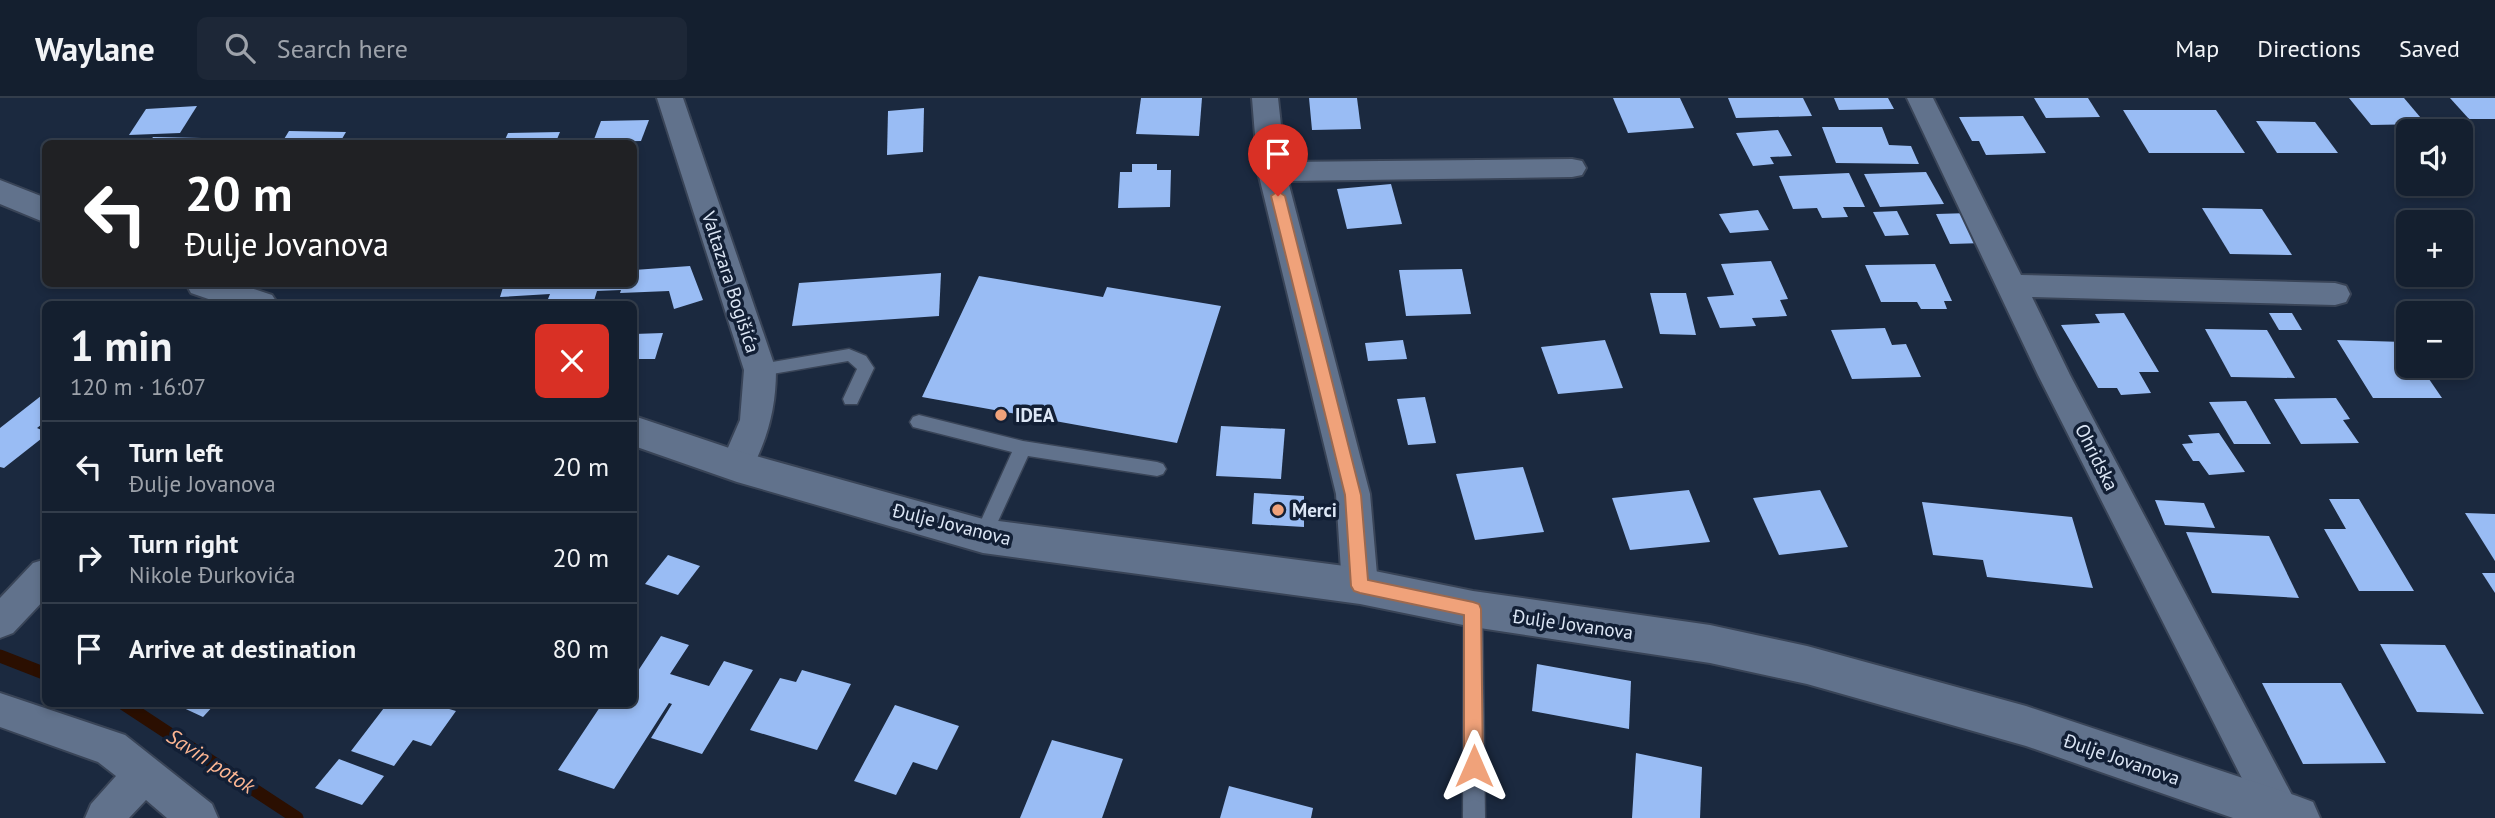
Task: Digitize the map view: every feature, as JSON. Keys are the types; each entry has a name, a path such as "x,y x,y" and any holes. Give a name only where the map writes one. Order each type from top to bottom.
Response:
{"street":[{"name":"Valtazara Bogišića","path":"670,98 760,370 760,398 755,432 737,466"},
{"path":"1265,98 1272,172 1353,495 1360,586"},
{"name":"Ohridska","path":"1920,98 2054,375 2289,815"},
{"path":"1272,172 1572,168"},
{"path":"0,191 42,210"},
{"path":"2011,286 2335,294"},
{"path":"212,287 252,301"},
{"name":"Đulje Jovanova","path":"637,432 737,466 983,536 1360,586 1473,609 1710,645 1807,665 2026,726 2289,815"},
{"path":"0,622 42,578"},
{"path":"0,710 111,748 198,818"},
{"path":"105,818 116,803 145,775"}],"lane":[{"path":"760,370 849,355 860,360 866,368 851,399"},
{"path":"919,422 1023,448 1157,469"},
{"path":"983,536 1023,448"},
{"path":"1473,609 1474,818"}],"building":[{"path":"1141,98 1202,98 1199,136 1136,134"},
{"path":"1309,98 1357,98 1361,129 1312,130"},
{"path":"1613,98 1680,98 1694,128 1628,133"},
{"path":"1728,98 1803,98 1812,116 1736,118"},
{"path":"1834,98 1888,98 1894,109 1839,110"},
{"path":"2034,98 2088,98 2100,117 2046,118"},
{"path":"2349,98 2404,98 2422,119 2396,119 2396,125 2371,125"},
{"path":"2450,98 2495,98 2495,119 2469,119"},
{"path":"197,106 180,133 129,135 146,109"},
{"path":"924,108 923,152 887,155 888,111"},
{"path":"2123,110 2216,110 2245,153 2149,153"},
{"path":"2023,116 2046,153 1986,155 1979,141 1972,141 1959,117"},
{"path":"649,120 641,141 637,141 594,140 601,121"},
{"path":"2256,121 2315,122 2338,153 2277,153"},
{"path":"1822,127 1882,127 1889,145 1911,146 1919,164 1836,163"},
{"path":"1778,130 1792,156 1770,157 1774,164 1753,166 1736,133"},
{"path":"289,131 346,132 341,140 283,140"},
{"path":"560,132 557,140 505,140 508,133"},
{"path":"153,137 250,139 249,140 151,140"},
{"path":"1132,164 1157,164 1157,170 1171,170 1170,207 1118,208 1120,172 1132,172"},
{"path":"1926,172 1944,204 1880,207 1864,174"},
{"path":"1849,173 1865,207 1843,207 1848,217 1822,218 1817,208 1793,209 1779,176"},
{"path":"1391,184 1402,224 1347,229 1337,189"},
{"path":"2202,208 2262,209 2292,255 2230,254"},
{"path":"1758,210 1769,230 1730,233 1719,214"},
{"path":"1897,211 1909,235 1885,236 1873,212"},
{"path":"1970,213 1984,243 1950,244 1936,214"},
{"path":"1771,261 1788,299 1780,300 1787,316 1752,318 1756,326 1720,328 1707,297 1734,295 1721,264"},
{"path":"1935,264 1952,301 1944,301 1947,309 1921,309 1917,302 1881,302 1865,265"},
{"path":"690,266 703,300 674,309 669,291 597,291 594,301 547,301 550,294 500,297 503,287 637,287 637,270"},
{"path":"1462,269 1471,314 1406,316 1399,270"},
{"path":"941,273 939,316 792,326 799,283"},
{"path":"979,276 1103,297 1107,287 1221,306 1177,443 922,397"},
{"path":"1650,293 1686,293 1696,335 1660,334"},
{"path":"2124,313 2159,372 2139,372 2151,393 2121,395 2117,388 2098,388 2061,325 2100,323 2095,314"},
{"path":"2269,313 2292,313 2302,330 2279,330"},
{"path":"1885,328 1892,345 1906,344 1921,377 1852,379 1831,330"},
{"path":"2205,329 2267,330 2295,378 2231,377"},
{"path":"663,333 655,359 637,359 637,334"},
{"path":"1403,340 1407,359 1368,361 1365,343"},
{"path":"1605,340 1623,388 1558,394 1541,347"},
{"path":"2337,340 2396,342 2396,378 2428,378 2442,398 2373,398"},
{"path":"42,395 42,424 37,428 42,430 42,438 4,468 0,467 0,428"},
{"path":"1425,397 1436,443 1408,445 1397,399"},
{"path":"2336,398 2350,419 2343,420 2359,443 2301,444 2274,399"},
{"path":"2246,401 2271,444 2234,444 2209,402"},
{"path":"1221,426 1285,429 1281,479 1216,476"},
{"path":"2219,433 2245,472 2209,475 2199,461 2193,461 2182,444 2193,443 2188,435"},
{"path":"1523,467 1544,532 1475,540 1456,474"},
{"path":"1689,490 1710,542 1630,550 1612,498"},
{"path":"1820,490 1848,547 1779,555 1753,498"},
{"name":"Merci","path":"1254,493 1304,496 1304,527 1252,524"},
{"path":"2329,499 2359,499 2414,591 2359,591 2324,529 2346,529"},
{"path":"2155,500 2204,503 2215,528 2165,525"},
{"path":"1922,502 2072,517 2093,588 1987,577 1983,560 1933,555"},
{"path":"2465,513 2495,514 2495,561"},
{"path":"2186,532 2269,536 2299,598 2212,593"},
{"path":"668,555 700,566 678,595 645,584"},
{"path":"2482,573 2495,573 2495,593"},
{"path":"661,636 689,645 670,674 709,686 724,661 753,670 702,754 651,738 672,704 669,703 614,789 558,770 600,707 637,707 637,672"},
{"path":"2380,644 2445,645 2484,714 2417,712"},
{"path":"1537,664 1631,681 1629,729 1532,711"},
{"path":"802,670 851,684 817,750 750,730 780,678 796,682"},
{"path":"2262,683 2341,683 2386,763 2303,764"},
{"path":"895,705 959,726 937,770 913,762 896,795 854,781"},
{"path":"181,707 212,707 203,717"},
{"path":"385,707 442,707 456,711 431,746 413,740 394,766 351,751"},
{"path":"1052,740 1123,759 1102,818 1020,818"},
{"path":"1636,753 1702,767 1700,818 1632,818"},
{"path":"339,759 384,776 362,805 315,788"},
{"path":"1229,786 1313,808 1311,818 1220,818"}],"waterway":[{"name":"Savin potok","path":"0,656 42,672"},
{"name":"Savin potok","path":"129,707 297,818"}],"place":[{"name":"IDEA","path":"1001,415"},
{"name":"Merci","path":"1278,510"}],"route":[{"path":"1278,196 1353,495 1360,586 1473,609 1474,766"}]}
